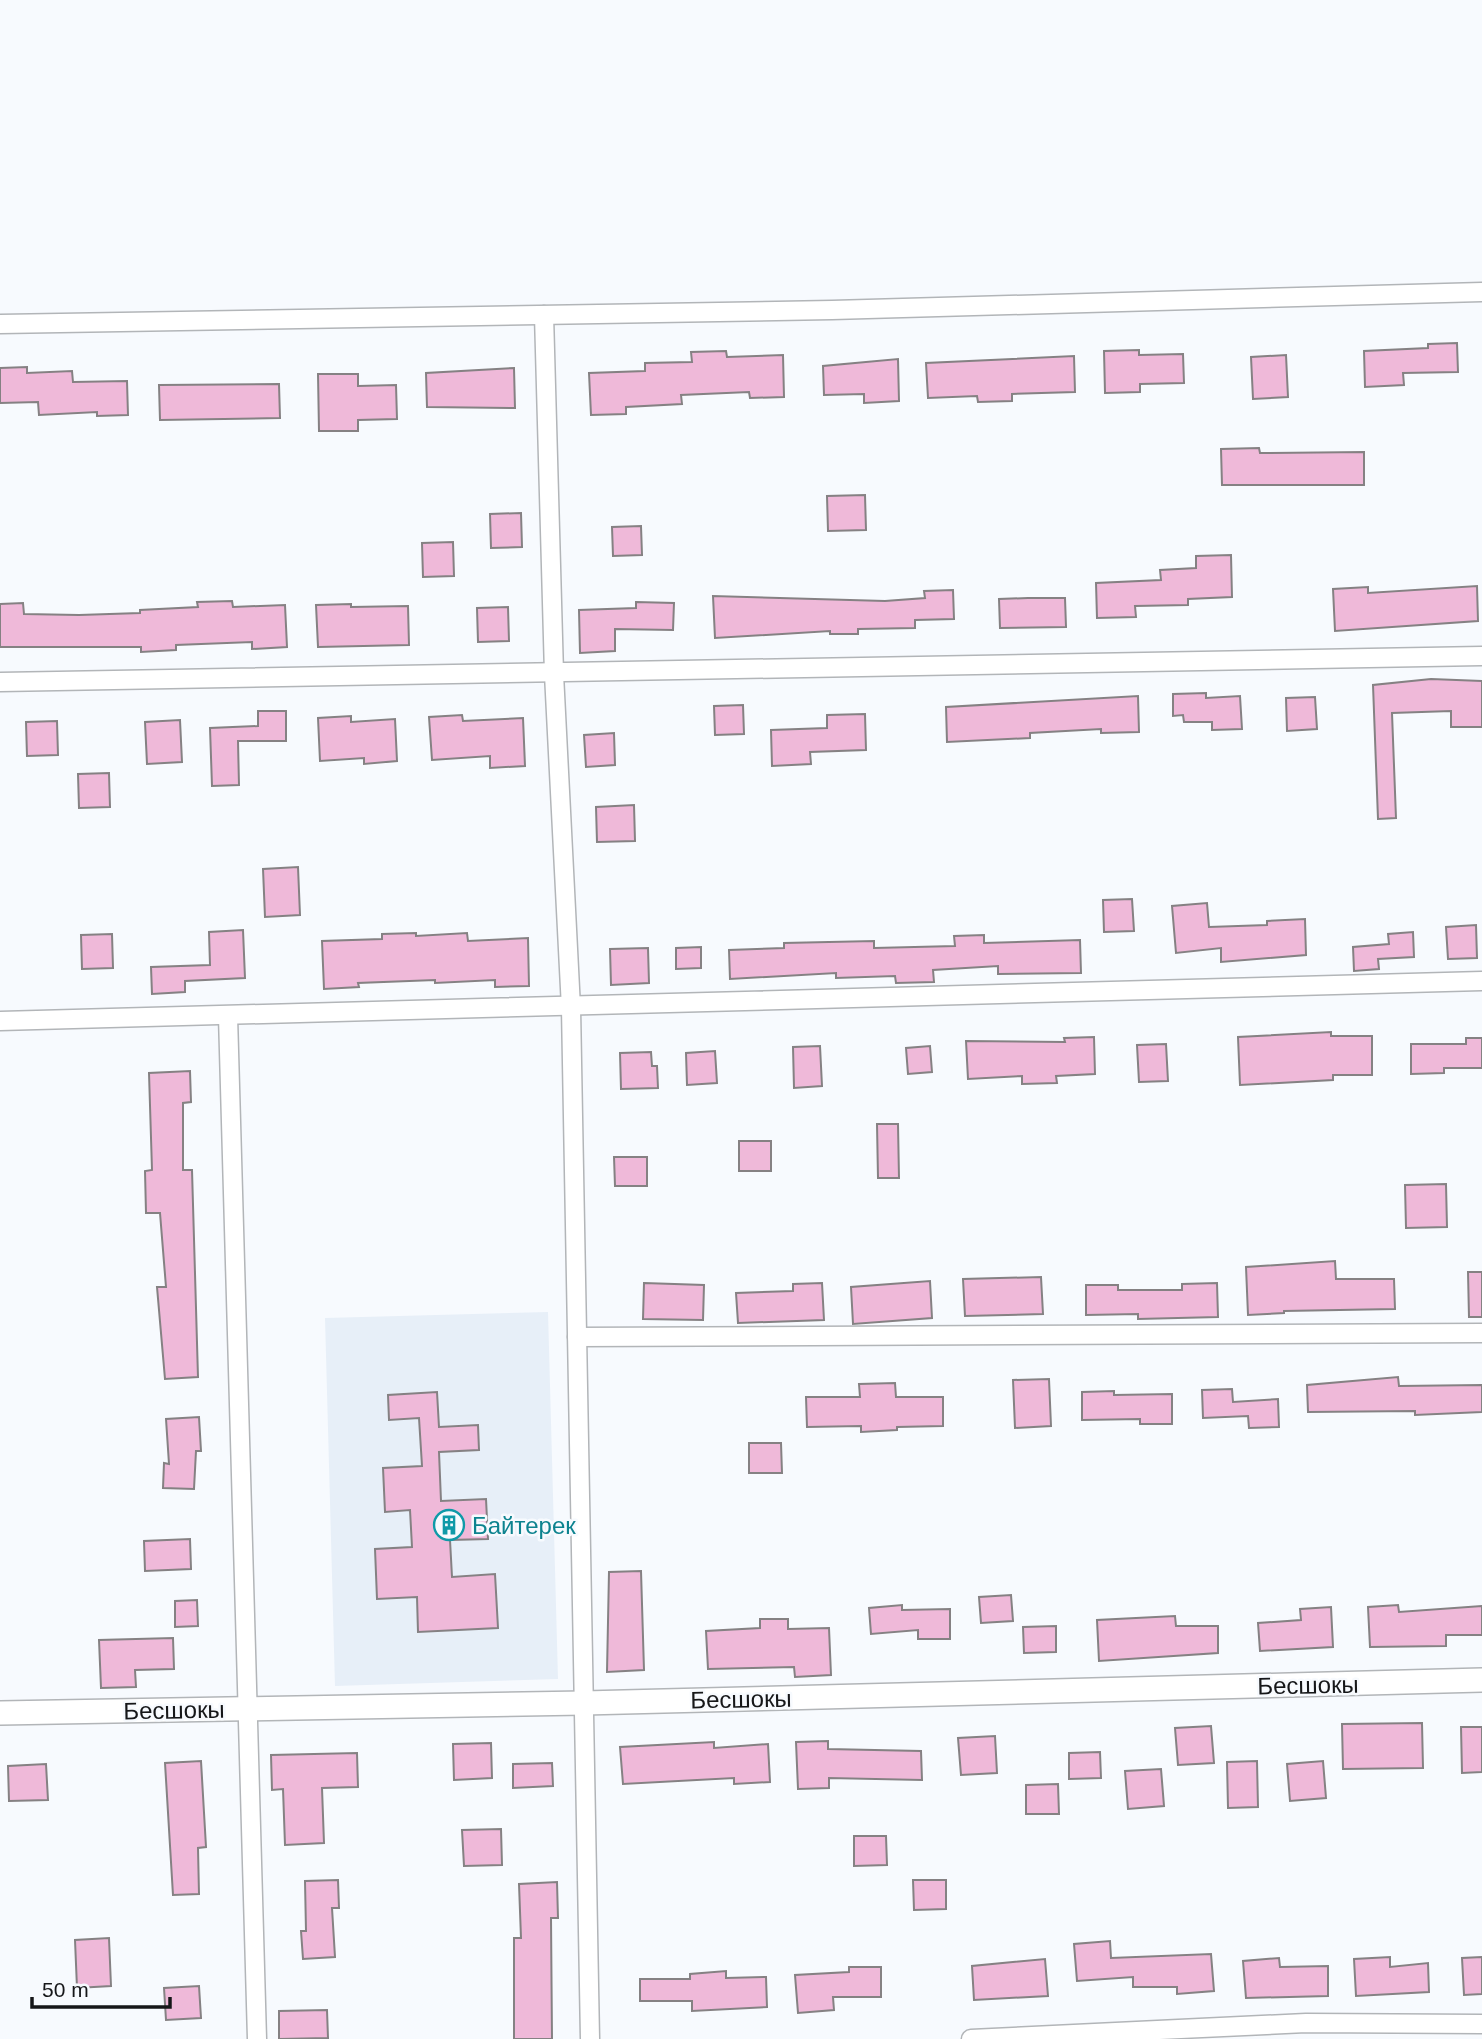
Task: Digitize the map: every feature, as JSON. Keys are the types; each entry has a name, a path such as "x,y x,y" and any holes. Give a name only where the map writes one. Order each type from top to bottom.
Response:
{"street":[{"path":"0,324 544,315 1482,292"},
{"path":"544,315 554,674 570,1008 590,2039"},
{"path":"0,682 1482,656"},
{"path":"0,1021 570,1008 1482,981"},
{"path":"228,1016 257,2039"},
{"path":"577,1337 1482,1333"},
{"name":"Бесшокы","path":"0,1713 584,1703 1482,1680"},
{"path":"971,2039 1306,2023 1482,2024"}],"shaded area":[{"path":"548,1312 558,1679 335,1686 325,1318"}],"building":[{"path":"1457,343 1458,372 1403,373 1404,385 1365,387 1364,351 1428,348 1428,344"},
{"path":"1139,350 1139,355 1183,354 1184,383 1140,384 1140,392 1105,393 1104,351"},
{"path":"726,351 727,357 783,355 784,397 750,398 749,392 681,395 682,404 626,407 626,414 591,415 589,373 645,371 645,363 692,362 691,352"},
{"path":"1286,355 1288,397 1253,399 1251,357"},
{"path":"1074,356 1075,392 1012,394 1012,401 978,402 977,396 928,398 926,363"},
{"path":"898,359 899,401 864,403 864,394 824,395 823,366"},
{"path":"27,367 27,373 72,371 73,382 127,381 128,415 97,416 97,412 39,415 38,402 0,403 0,368"},
{"path":"514,368 515,408 427,407 426,373"},
{"path":"318,374 358,374 358,386 396,385 397,419 358,420 358,431 319,431"},
{"path":"279,384 280,418 160,420 159,385"},
{"path":"1259,448 1260,453 1364,452 1364,485 1222,485 1221,449"},
{"path":"865,495 866,530 828,531 827,496"},
{"path":"521,513 522,547 491,548 490,514"},
{"path":"641,526 642,555 613,556 612,527"},
{"path":"453,542 454,576 423,577 422,543"},
{"path":"1231,555 1232,597 1188,599 1188,605 1135,606 1136,617 1097,618 1096,583 1161,580 1160,570 1196,568 1196,556"},
{"path":"1477,586 1478,621 1335,631 1333,589 1368,587 1368,593"},
{"path":"953,590 954,619 915,620 915,628 858,629 858,634 830,634 830,631 715,638 713,596 885,601 925,598 924,591"},
{"path":"1065,598 1066,627 1000,628 999,599"},
{"path":"232,601 233,607 285,605 287,647 252,649 252,642 176,645 176,650 141,652 141,647 0,647 0,604 23,603 24,614 79,615 140,613 140,610 198,607 197,602"},
{"path":"636,602 674,603 673,630 615,629 615,651 580,653 579,610 636,608"},
{"path":"351,604 351,607 408,606 409,645 318,647 316,605"},
{"path":"508,607 509,641 478,642 477,608"},
{"path":"1431,679 1482,681 1482,727 1451,727 1451,711 1392,713 1396,818 1378,819 1373,685"},
{"path":"1206,693 1206,698 1240,696 1242,729 1212,730 1212,722 1184,722 1183,715 1173,716 1173,694"},
{"path":"1138,696 1139,732 1101,733 1101,729 1030,733 1030,738 947,742 946,707"},
{"path":"1315,697 1317,729 1287,731 1286,698"},
{"path":"743,705 744,734 715,735 714,706"},
{"path":"258,711 286,711 286,741 238,741 239,785 212,786 210,728 258,726"},
{"path":"865,714 866,750 810,752 811,764 772,766 771,730 827,728 827,715"},
{"path":"462,715 463,721 523,718 525,766 490,768 490,756 432,760 429,717"},
{"path":"351,716 351,722 395,719 397,761 364,764 364,758 320,761 318,718"},
{"path":"180,720 182,762 147,764 145,722"},
{"path":"57,721 58,755 27,756 26,722"},
{"path":"614,733 615,765 586,767 584,735"},
{"path":"109,773 110,807 79,808 78,774"},
{"path":"634,805 635,841 597,842 596,807"},
{"path":"298,867 300,915 265,917 263,869"},
{"path":"1132,899 1134,931 1104,932 1103,900"},
{"path":"1207,903 1209,927 1267,925 1267,921 1305,919 1306,955 1221,962 1221,948 1176,953 1172,906"},
{"path":"1476,925 1477,958 1448,959 1446,927"},
{"path":"243,930 245,978 185,981 185,992 152,994 151,967 210,965 209,932"},
{"path":"1413,932 1414,957 1378,959 1379,969 1354,971 1353,947 1389,944 1388,934"},
{"path":"416,933 416,936 467,933 468,941 528,938 529,986 495,987 495,980 435,983 435,980 358,983 359,987 324,989 322,941 382,939 382,934"},
{"path":"112,934 113,968 82,969 81,935"},
{"path":"984,935 984,943 1080,940 1081,973 998,974 998,966 933,970 934,982 896,983 895,976 836,978 836,973 730,979 729,950 784,948 784,943 874,941 874,948 955,946 954,936"},
{"path":"701,947 701,968 676,969 676,948"},
{"path":"648,948 649,983 611,985 610,949"},
{"path":"1331,1032 1331,1036 1372,1036 1372,1075 1333,1075 1333,1080 1240,1085 1238,1037"},
{"path":"1094,1037 1095,1074 1056,1076 1057,1083 1022,1084 1022,1076 968,1079 966,1041 1065,1042 1064,1038"},
{"path":"1466,1038 1482,1038 1482,1068 1444,1068 1444,1073 1411,1074 1411,1044 1466,1044"},
{"path":"1166,1044 1168,1081 1139,1082 1137,1045"},
{"path":"820,1046 822,1086 794,1088 793,1047"},
{"path":"930,1046 932,1072 908,1074 906,1048"},
{"path":"715,1051 717,1083 687,1085 686,1053"},
{"path":"651,1052 652,1066 657,1066 658,1088 621,1089 620,1053"},
{"path":"190,1071 191,1102 183,1103 183,1170 192,1170 198,1377 165,1379 157,1287 166,1287 160,1213 146,1213 145,1171 152,1170 149,1073"},
{"path":"877,1124 898,1124 899,1178 878,1178"},
{"path":"739,1141 771,1141 771,1171 739,1171"},
{"path":"614,1157 647,1157 647,1186 615,1186"},
{"path":"1446,1184 1447,1227 1406,1228 1405,1185"},
{"path":"1335,1261 1336,1279 1394,1279 1395,1309 1284,1311 1248,1315 1246,1267"},
{"path":"1468,1272 1482,1272 1482,1317 1469,1317"},
{"path":"1041,1277 1043,1314 965,1316 963,1279"},
{"path":"930,1281 932,1318 853,1324 851,1287"},
{"path":"644,1283 704,1285 703,1320 643,1319"},
{"path":"822,1283 824,1320 738,1323 736,1293 793,1291 793,1284"},
{"path":"1217,1283 1218,1317 1138,1319 1138,1314 1086,1315 1086,1285 1118,1285 1118,1290 1182,1290 1182,1284"},
{"path":"1398,1377 1399,1386 1482,1385 1482,1412 1415,1415 1415,1411 1308,1412 1307,1385"},
{"path":"1049,1379 1051,1426 1015,1428 1013,1380"},
{"path":"895,1383 896,1397 943,1397 943,1426 897,1427 897,1430 861,1432 861,1426 807,1427 806,1397 860,1397 859,1384"},
{"path":"1232,1389 1233,1402 1278,1399 1279,1427 1249,1428 1248,1416 1203,1418 1202,1390"},
{"path":"1114,1391 1114,1395 1172,1394 1172,1424 1140,1424 1140,1419 1082,1420 1082,1392"},
{"name":"Байтерек","path":"437,1392 439,1427 478,1425 479,1450 439,1452 441,1501 486,1499 488,1539 450,1540 452,1577 495,1574 498,1628 418,1632 417,1597 377,1599 375,1549 412,1547 410,1510 385,1512 383,1468 422,1466 419,1418 389,1420 388,1395"},
{"path":"199,1417 201,1451 196,1451 194,1489 163,1488 164,1463 169,1464 166,1419"},
{"path":"749,1443 781,1443 782,1473 749,1473"},
{"path":"190,1539 191,1569 145,1571 144,1541"},
{"path":"641,1571 644,1670 607,1672 609,1572"},
{"path":"1011,1595 1013,1621 981,1623 979,1597"},
{"path":"197,1600 198,1626 175,1627 175,1601"},
{"path":"902,1605 902,1610 950,1609 950,1639 918,1639 918,1630 871,1634 869,1608"},
{"path":"1398,1605 1399,1612 1482,1606 1482,1635 1446,1635 1446,1646 1370,1647 1368,1607"},
{"path":"1331,1607 1333,1647 1260,1651 1258,1623 1301,1620 1300,1609"},
{"path":"1175,1616 1176,1626 1218,1626 1218,1653 1099,1661 1097,1620"},
{"path":"760,1619 788,1619 788,1629 829,1628 831,1675 795,1677 794,1667 708,1669 706,1631 760,1628"},
{"path":"1056,1626 1056,1652 1024,1653 1023,1627"},
{"path":"173,1638 174,1669 135,1670 136,1687 101,1688 99,1640"},
{"path":"1422,1723 1423,1768 1343,1769 1342,1724"},
{"path":"1211,1726 1214,1763 1178,1765 1175,1728"},
{"path":"1461,1727 1482,1727 1482,1772 1462,1773"},
{"path":"995,1736 997,1773 961,1775 958,1738"},
{"path":"828,1741 828,1749 921,1751 922,1780 829,1778 829,1788 798,1789 796,1742"},
{"path":"714,1742 714,1748 768,1744 770,1782 734,1784 734,1778 623,1784 620,1747"},
{"path":"491,1743 492,1778 454,1780 453,1744"},
{"path":"1100,1752 1101,1778 1069,1779 1069,1753"},
{"path":"357,1753 358,1787 322,1788 324,1843 285,1845 283,1789 272,1790 271,1755"},
{"path":"201,1761 206,1847 198,1848 199,1894 173,1895 165,1763"},
{"path":"1257,1761 1258,1807 1228,1808 1227,1762"},
{"path":"1323,1761 1326,1798 1290,1801 1287,1764"},
{"path":"552,1763 553,1786 513,1788 513,1764"},
{"path":"46,1764 48,1800 9,1801 8,1766"},
{"path":"1161,1769 1164,1806 1128,1809 1125,1771"},
{"path":"1058,1784 1059,1814 1026,1814 1026,1785"},
{"path":"501,1829 502,1865 464,1866 462,1830"},
{"path":"854,1836 886,1836 887,1865 854,1866"},
{"path":"338,1880 339,1908 332,1908 335,1957 303,1959 301,1931 306,1931 305,1881"},
{"path":"913,1880 946,1880 946,1909 914,1910"},
{"path":"557,1882 558,1918 551,1918 552,2039 514,2039 514,1938 521,1938 519,1884"},
{"path":"109,1938 111,1986 77,1988 75,1940"},
{"path":"1110,1941 1111,1958 1211,1954 1214,1991 1177,1994 1177,1987 1133,1987 1133,1977 1077,1981 1074,1944"},
{"path":"1390,1957 1390,1967 1428,1963 1429,1992 1356,1996 1354,1959"},
{"path":"1482,1957 1482,1994 1464,1995 1462,1958"},
{"path":"1279,1958 1280,1967 1328,1966 1328,1996 1246,1998 1243,1961"},
{"path":"1045,1959 1048,1996 974,2000 972,1966"},
{"path":"849,1967 881,1967 881,1997 833,1997 834,2010 798,2013 795,1975 849,1972"},
{"path":"726,1971 726,1978 766,1977 767,2007 692,2011 692,2001 640,2001 640,1979 690,1979 690,1974"},
{"path":"199,1986 201,2018 166,2020 164,1988"},
{"path":"327,2010 328,2038 279,2039 279,2011"}],"place":[{"name":"Байтерек","path":"449,1525"}]}
